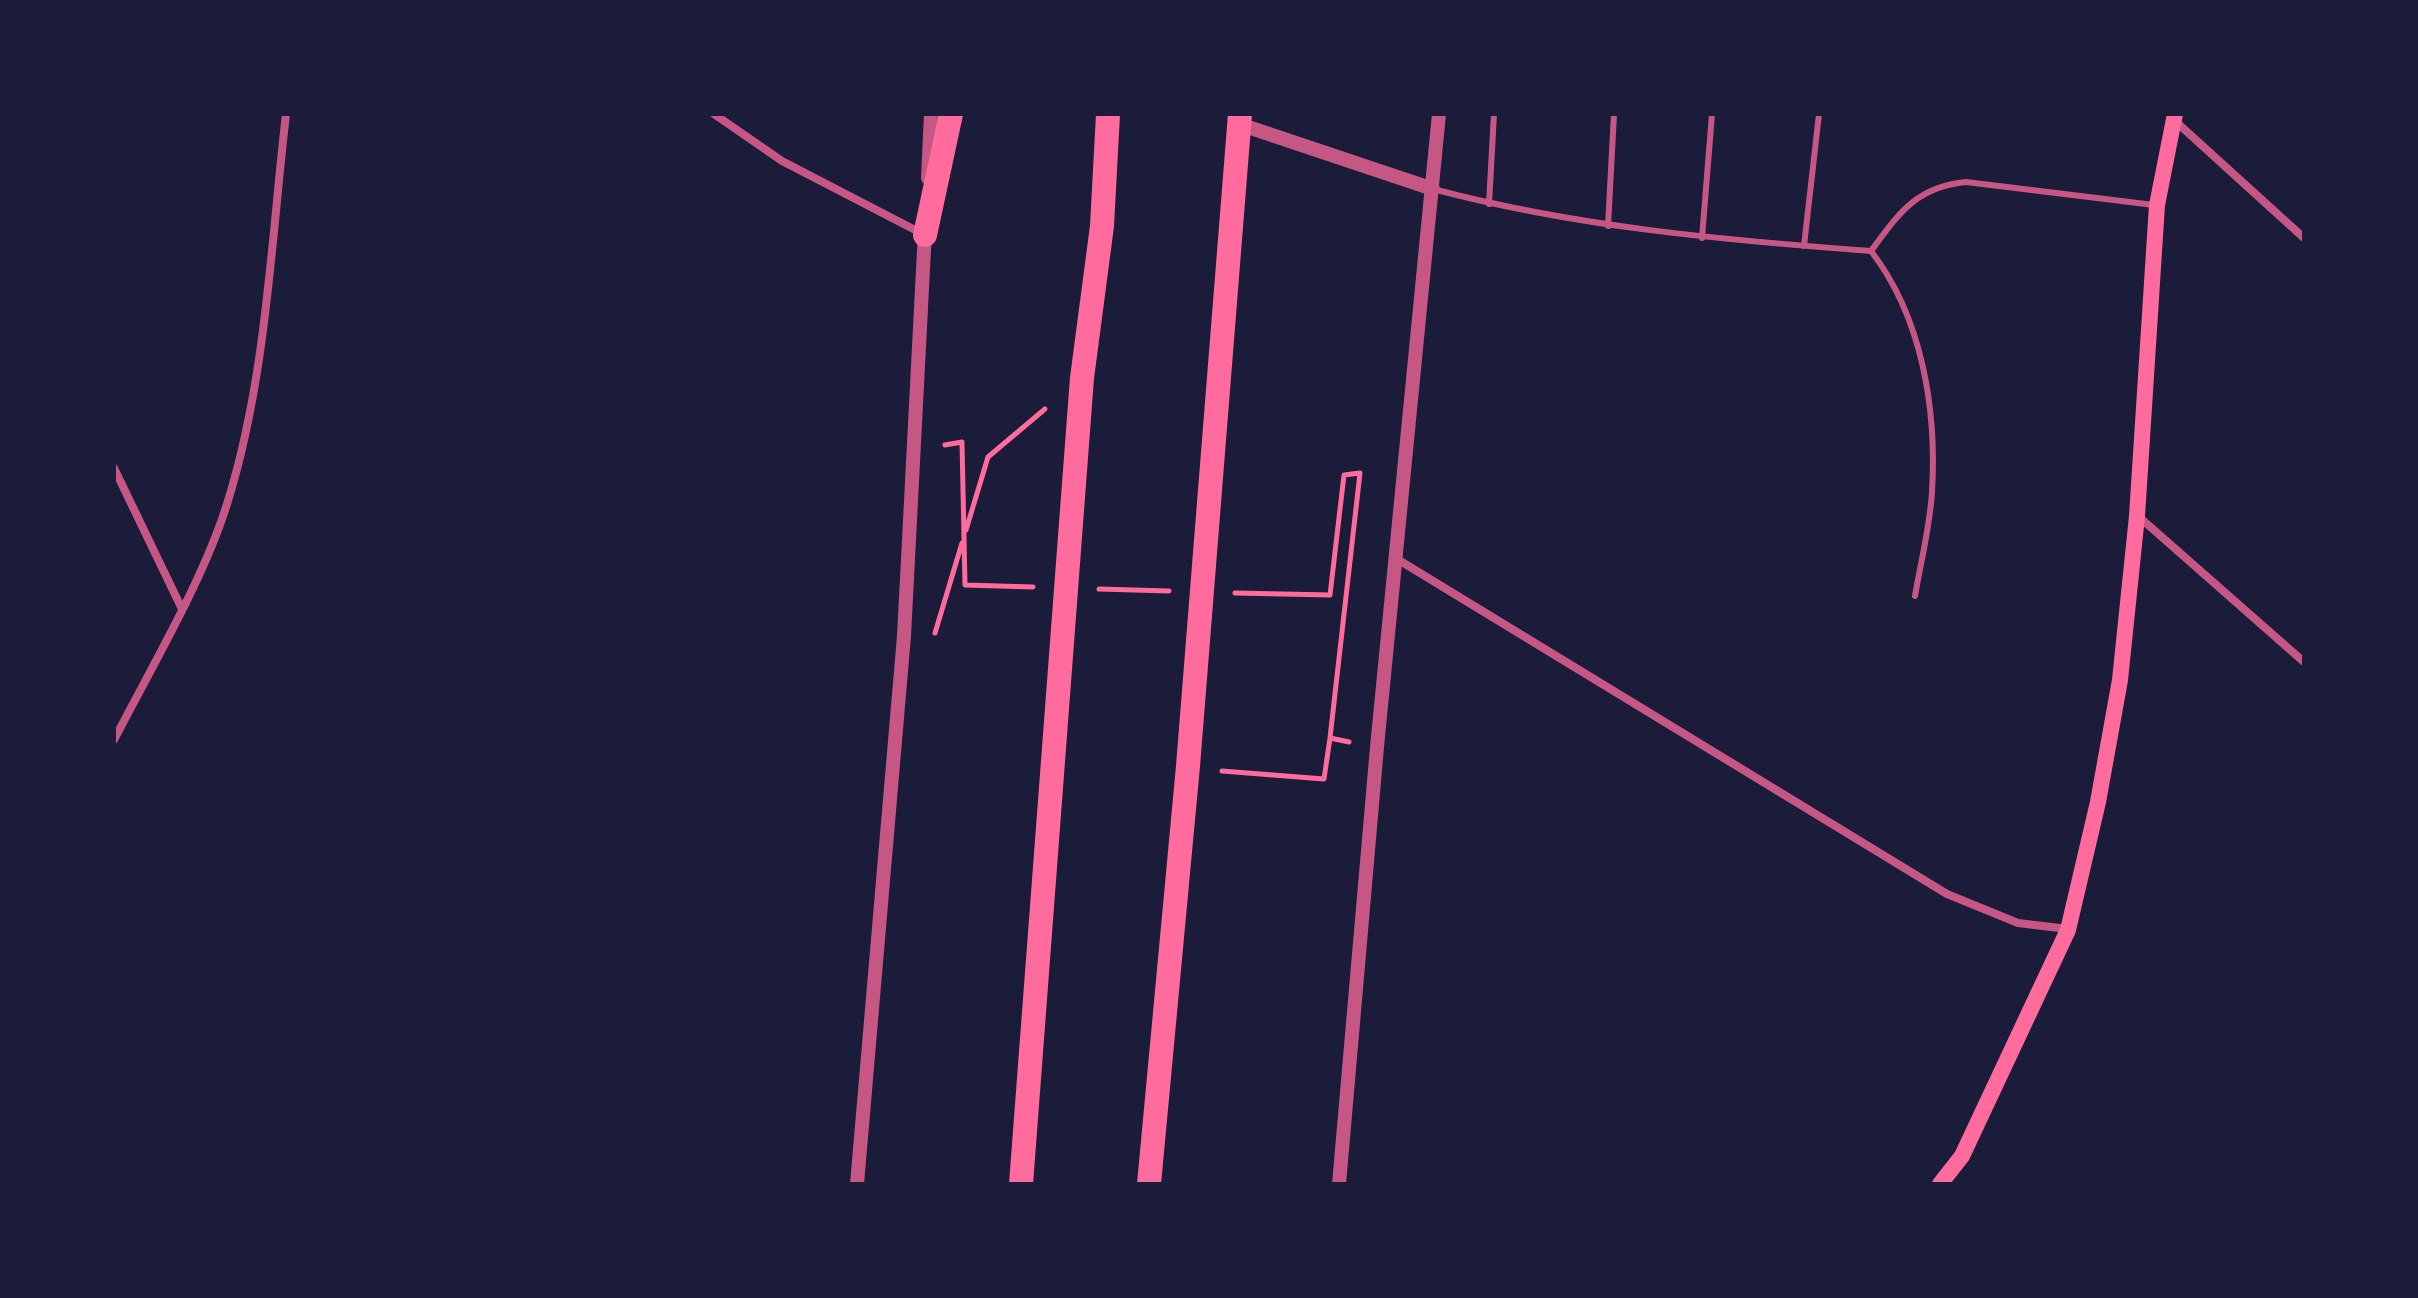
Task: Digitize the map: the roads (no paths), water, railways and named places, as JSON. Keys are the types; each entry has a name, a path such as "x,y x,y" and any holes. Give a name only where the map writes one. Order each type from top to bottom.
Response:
{"highway":[{"path":"925,235 951,114"},
{"path":"1021,1184 1082,378 1102,226 1108,114"},
{"path":"1149,1184 1188,766 1240,119"}],"main road":[{"path":"1940,1184 1962,1156 2068,930 2098,802 2120,680 2137,516 2157,205 2174,117"}],"street":[{"path":"114,740 182,609 226,507 243,448 260,342 286,114"},
{"path":"714,114 782,161 925,235"},
{"path":"857,1184 904,636 931,114"},
{"path":"1339,1184 1377,747 1439,114"},
{"path":"2174,117 2304,238"},
{"path":"1240,119 1433,189"},
{"path":"114,468 182,609"},
{"path":"2137,516 2304,662"},
{"path":"1397,559 1947,894 2018,923 2068,930"}],"lane":[{"path":"1489,204 1494,114"},
{"path":"1608,226 1614,114"},
{"path":"1702,238 1712,114"},
{"path":"1804,246 1819,114"},
{"path":"1871,251 1896,217 1917,197 1939,185 1966,182 2157,205"},
{"path":"1433,189 1489,204 1608,226 1702,238 1871,251 1890,276 1903,301 1926,386 1933,446 1932,494 1915,596"}]}
